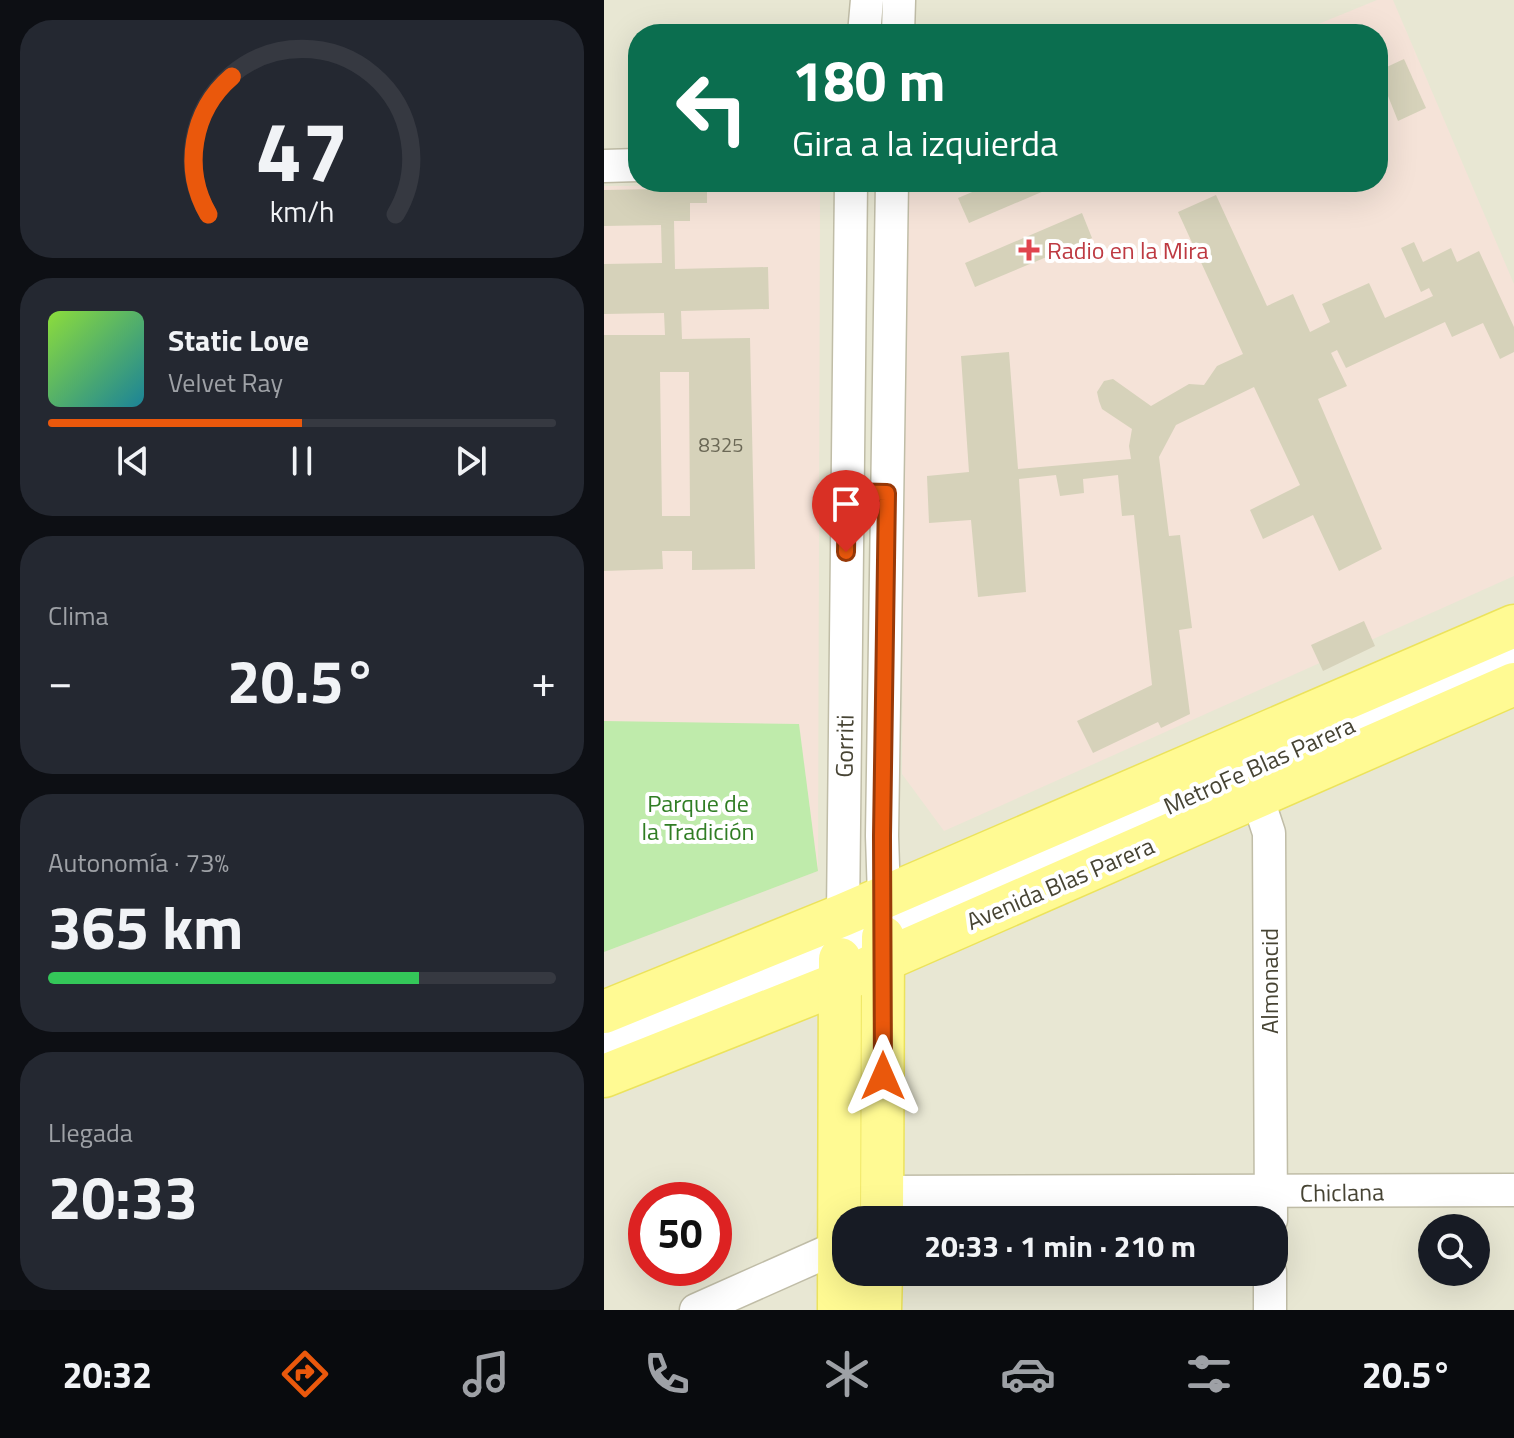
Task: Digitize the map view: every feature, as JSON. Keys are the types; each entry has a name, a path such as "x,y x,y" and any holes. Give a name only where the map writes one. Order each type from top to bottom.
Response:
{"main road":[{"name":"Avenida Blas Parera","path":"604,1012 841,948 1248,772 1514,626"},
{"name":"Avenida Blas Parera","path":"604,1076 841,948 884,928 1248,772 1514,684"},
{"name":"Gorriti","path":"882,1206 884,928"},
{"name":"Gorriti","path":"840,1206 841,948"},
{"name":"Gorriti","path":"839,1286 839,1310"},
{"path":"880,1310 881,1286"}],"street":[{"path":"865,24 867,0"},
{"path":"898,24 899,0"},
{"path":"604,166 628,165"},
{"name":"Gorriti","path":"841,948 851,192"},
{"name":"Gorriti","path":"884,928 882,836 892,192"},
{"path":"847,492 887,493"},
{"name":"MetroFe Blas Parera","path":"1248,772 1514,649"},
{"name":"Almonacid","path":"1248,772 1269,833 1271,1206"},
{"path":"604,1042 841,948"},
{"name":"Chiclana","path":"1271,1206 1514,1190"},
{"path":"696,1310 832,1250"},
{"path":"1270,1286 1270,1310"}],"shaded area":[{"path":"604,0 1514,0 1514,1310 604,1310"},
{"path":"1377,0 1393,0 1514,284 1514,576 944,831 902,774 905,192 1388,192 1388,24 1318,24"},
{"path":"604,186 628,186 628,192 820,192 818,871 604,952"}],"green space":[{"name":"Parque de la Tradición","path":"604,721 799,724 818,871 604,952"}],"building":[{"path":"1404,59 1426,108 1398,121 1388,96 1388,66"},
{"path":"604,190 707,192 707,203 690,203 690,221 674,221 675,269 768,267 769,309 681,311 682,339 750,338 755,569 692,570 692,551 662,551 663,569 604,571 604,335 665,335 664,313 604,314 604,264 662,263 661,225 604,226","holes":["660,372 689,372 690,516 662,516"]},
{"path":"972,192 1042,192 969,223 958,198"},
{"path":"1216,195 1267,306 1293,294 1310,332 1330,322 1322,304 1369,283 1385,318 1433,296 1429,288 1421,292 1401,248 1414,242 1423,262 1451,248 1457,262 1479,251 1514,327 1514,352 1500,359 1483,323 1452,337 1445,322 1346,368 1337,350 1331,353 1347,386 1318,399 1382,549 1339,571 1313,515 1263,539 1250,510 1300,485 1254,387 1176,425 1159,457 1169,536 1180,535 1192,628 1179,630 1190,714 1161,728 1158,722 1093,753 1077,721 1152,685 1134,515 1122,516 1118,475 1083,479 1084,493 1060,496 1056,475 1019,479 1026,592 978,597 971,520 929,523 927,476 969,472 961,356 1009,352 1018,469 1131,459 1129,446 1132,429 1102,409 1099,401 1097,392 1104,381 1113,379 1151,406 1189,384 1204,385 1217,366 1243,354 1178,212"},
{"name":"Radio en la Mira","path":"1082,213 1092,238 975,287 965,263"},
{"path":"1364,621 1375,646 1323,671 1311,645"}],"place":[{"name":"Radio en la Mira","path":"1029,250"}],"route":[{"path":"846,552 847,492 887,493 882,836 885,863 883,1076"}]}
